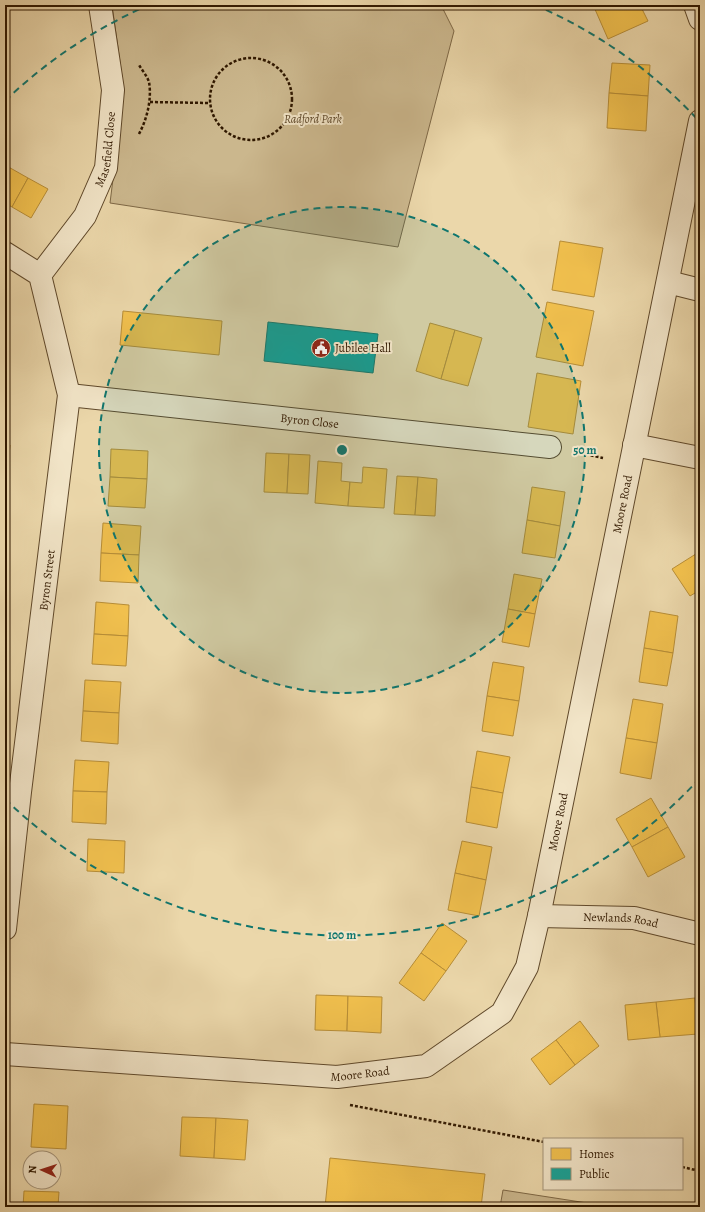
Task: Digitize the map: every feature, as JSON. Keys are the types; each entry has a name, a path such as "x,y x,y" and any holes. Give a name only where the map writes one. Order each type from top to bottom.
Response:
{"street":[{"name":"Masefield Close","path":"40,275 85,216 106,168 113,90 100,5"},
{"path":"695,5 700,19"},
{"name":"Moore Road","path":"5,1054 337,1076 426,1066 502,1013 527,967 539,916 700,121"},
{"path":"5,253 40,275"},
{"name":"Byron Street","path":"5,929 21,784 69,395 40,275"},
{"path":"668,282 700,290"},
{"name":"Byron Close","path":"69,395 550,447"},
{"path":"632,454 700,458"},
{"name":"Newlands Road","path":"539,916 634,918 700,934"}],"path":[{"path":"244,58 260,58 278,67 290,84 292,101 287,120 277,131 263,138 247,140 231,135 219,125 212,112 210,102 213,81 225,66 244,58"},
{"path":"150,102 210,102"},
{"path":"550,447 632,454"},
{"path":"337,1076 341,1103 543,1142"},
{"path":"683,1167 700,1171"}],"green space":[{"name":"Radford Park","path":"112,5 441,5 454,31 398,247 110,203 124,91"},
{"path":"503,1190 613,1207 500,1207"}],"building: Homes":[{"path":"597,5 640,5 648,21 608,39 594,7"},
{"path":"612,63 650,65 648,96 609,93"},
{"path":"609,93 648,96 646,131 607,128"},
{"path":"5,165 28,178 12,207 5,203"},
{"path":"28,178 48,189 31,218 12,207"},
{"path":"560,241 603,248 594,297 552,290"},
{"path":"547,302 594,311 583,366 536,357"},
{"path":"123,311 222,321 219,355 120,345"},
{"path":"430,323 455,330 441,379 416,371"},
{"path":"455,330 482,338 468,386 441,379"},
{"path":"537,373 581,381 573,434 528,427"},
{"path":"5,445 10,445 8,466 5,465"},
{"path":"111,449 148,451 147,479 110,477"},
{"path":"266,453 289,454 287,493 264,492"},
{"path":"289,454 310,455 308,494 287,493"},
{"path":"318,461 342,463 341,481 350,482 348,506 315,503"},
{"path":"363,467 387,469 384,508 348,506 350,482 362,483"},
{"path":"397,476 418,477 415,515 394,514"},
{"path":"110,477 147,479 145,508 108,506"},
{"path":"418,477 437,479 435,516 415,515"},
{"path":"532,487 565,492 560,526 527,520"},
{"path":"527,520 560,526 555,558 522,553"},
{"path":"103,523 141,526 139,555 101,553"},
{"path":"699,552 700,590 690,596 672,569"},
{"path":"101,553 139,555 138,583 100,581"},
{"path":"514,574 542,579 535,614 508,609"},
{"path":"96,602 129,605 128,636 94,634"},
{"path":"508,609 535,614 529,647 502,642"},
{"path":"650,611 678,616 673,653 644,648"},
{"path":"94,634 128,636 126,666 92,664"},
{"path":"644,648 673,653 667,686 639,682"},
{"path":"493,662 524,667 519,701 487,696"},
{"path":"85,680 121,682 119,713 83,711"},
{"path":"487,696 519,701 513,736 482,731"},
{"path":"633,699 663,704 657,743 626,738"},
{"path":"83,711 119,713 118,744 81,741"},
{"path":"626,738 657,743 651,779 620,773"},
{"path":"477,751 510,757 503,793 471,787"},
{"path":"75,760 109,762 107,792 73,791"},
{"path":"471,787 503,793 497,828 466,822"},
{"path":"73,791 107,792 106,824 72,822"},
{"path":"651,798 668,827 632,847 616,819"},
{"path":"668,827 685,857 648,877 632,847"},
{"path":"88,839 125,841 124,873 87,871"},
{"path":"462,841 492,847 486,880 455,873"},
{"path":"455,873 486,880 479,916 448,910"},
{"path":"442,923 467,941 446,971 421,953"},
{"path":"421,953 446,971 424,1001 399,983"},
{"path":"316,995 348,996 347,1031 315,1030"},
{"path":"348,996 382,997 381,1033 347,1031"},
{"path":"695,998 698,1034 660,1037 656,1002"},
{"path":"656,1002 660,1037 628,1040 625,1005"},
{"path":"580,1021 599,1046 575,1065 556,1040"},
{"path":"556,1040 575,1065 550,1085 531,1059"},
{"path":"34,1104 68,1106 66,1149 31,1147"},
{"path":"182,1117 216,1118 214,1158 180,1156"},
{"path":"216,1118 248,1120 245,1160 214,1158"},
{"path":"330,1158 485,1174 481,1207 325,1207"},
{"path":"24,1191 59,1192 58,1206 82,1207 23,1207"}],"building: Public":[{"name":"Jubilee Hall","path":"268,322 378,334 373,373 264,361"}],"place":[{"name":"Jubilee Hall","path":"321,348"}]}
